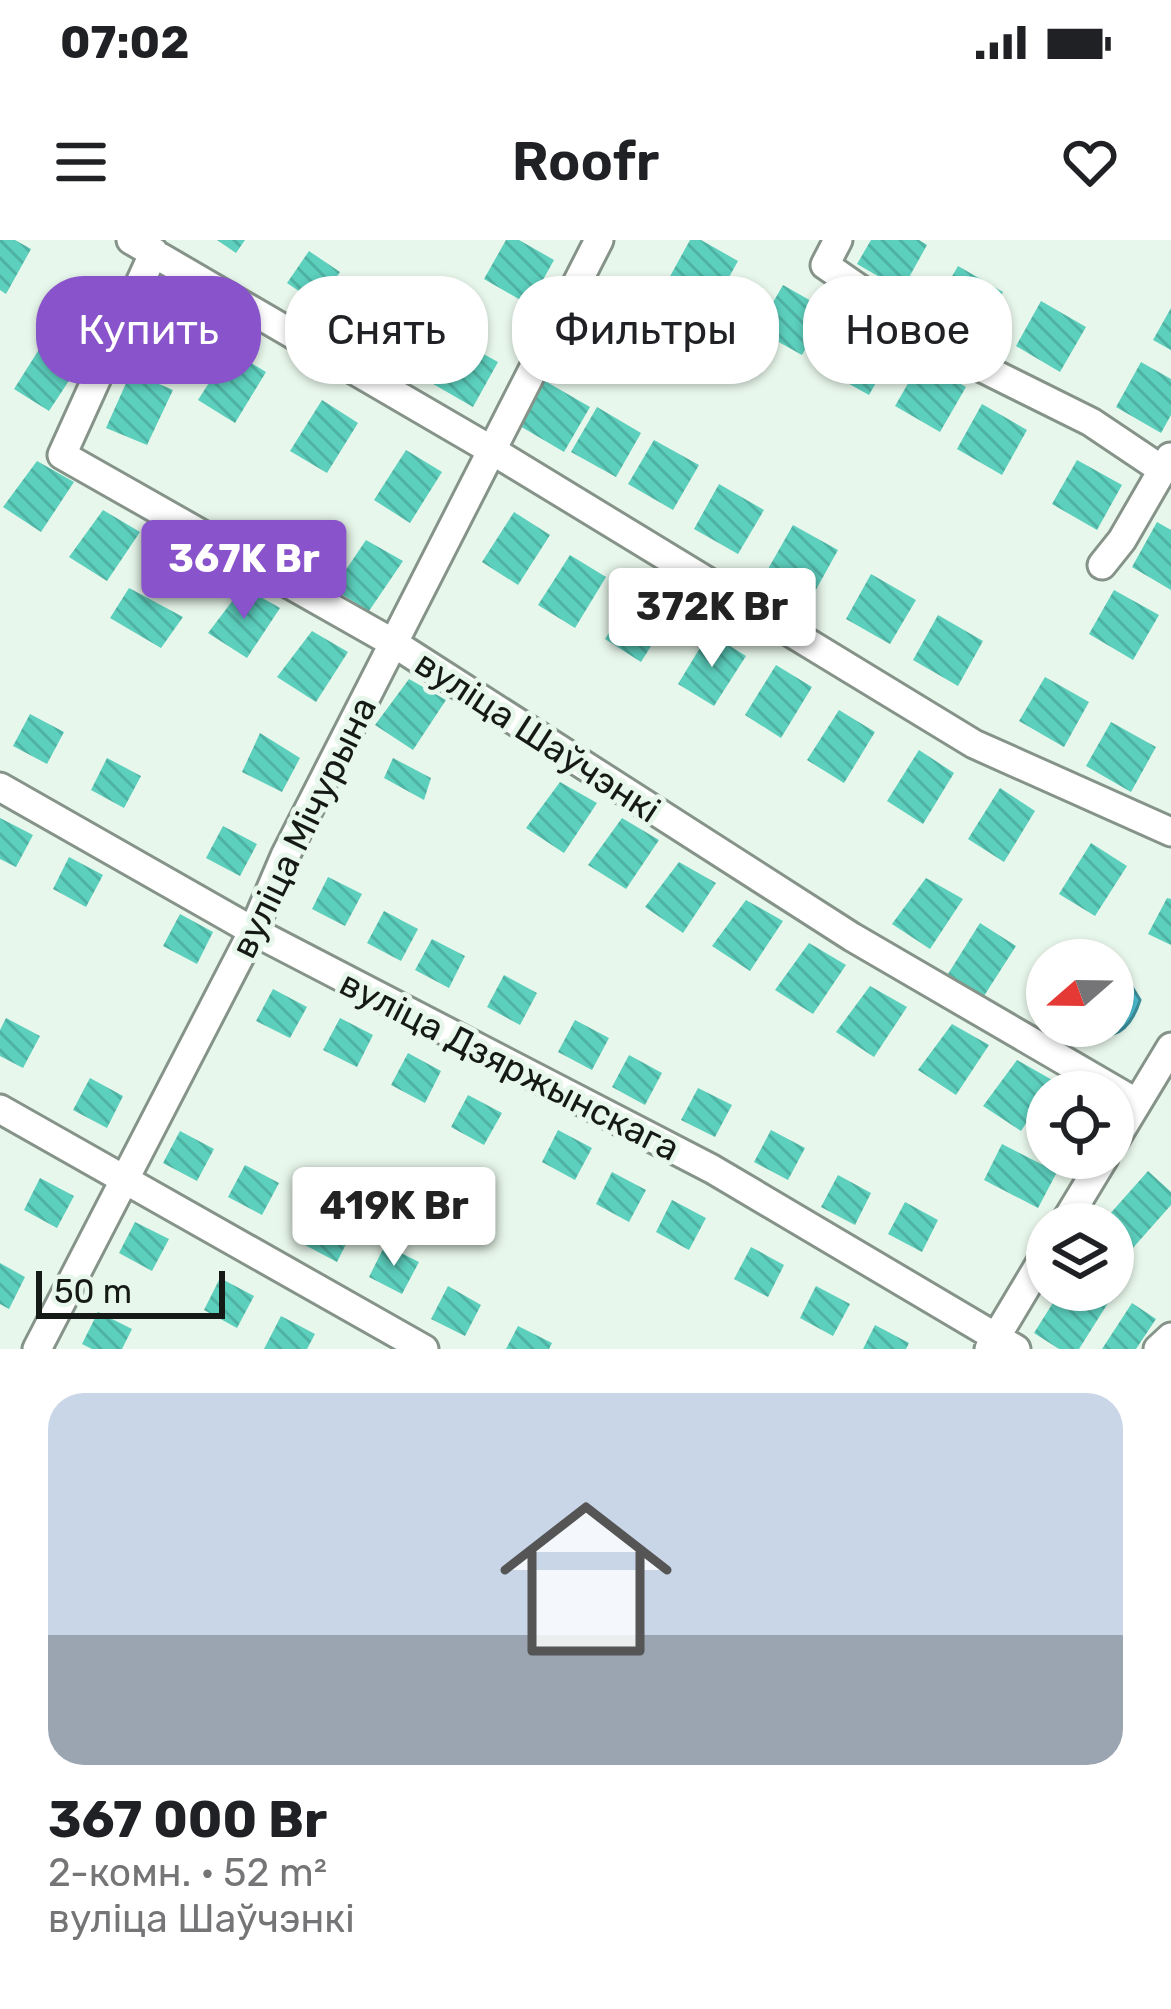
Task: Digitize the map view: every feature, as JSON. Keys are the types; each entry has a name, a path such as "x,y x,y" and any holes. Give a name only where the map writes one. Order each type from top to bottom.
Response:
{"street":[{"name":"вуліца Мічурына","path":"37,1349 253,931 285,856 599,240"},
{"path":"838,240 825,265 952,353 1166,462 1123,539 1102,565"},
{"path":"143,246 493,451 974,744 1171,832"},
{"name":"вуліца Шаўчэнкі","path":"143,246 62,454 395,644 852,937 1137,1103"},
{"name":"вуліца Дзяржынскага","path":"0,787 253,931 712,1169 1000,1345"},
{"path":"1134,1108 1171,1047"},
{"path":"0,1109 424,1349"},
{"path":"1000,1345 1026,1294"},
{"path":"1158,1349 1171,1337"}],"building":[{"path":"0,240 15,240 31,249 6,294 0,290"},
{"path":"217,240 245,240 236,253"},
{"path":"506,240 519,240 554,260 545,276 512,276 512,295 486,276"},
{"path":"690,240 701,240 738,261 730,276 670,276"},
{"path":"871,240 919,240 927,245 910,276 878,276 857,264"},
{"path":"309,251 340,272 337,276 292,276"},
{"path":"958,266 975,276 952,276"},
{"path":"783,285 803,296 802,355 779,342"},
{"path":"1041,301 1086,327 1060,372 1016,346"},
{"path":"1171,308 1171,350 1153,340"},
{"path":"36,354 36,384 67,384 49,411 14,389"},
{"path":"488,356 498,362 488,380"},
{"path":"1141,362 1171,379 1171,415 1161,433 1116,407"},
{"path":"126,384 159,384 173,390 147,445 106,428"},
{"path":"208,384 259,384 235,423 198,400"},
{"path":"433,384 486,384 473,407"},
{"path":"543,384 590,407 564,452 520,426"},
{"path":"849,384 875,384 869,395"},
{"path":"908,384 966,387 940,432 895,406"},
{"path":"322,400 358,423 327,473 290,451"},
{"path":"982,404 1027,430 1002,475 957,449"},
{"path":"597,407 641,433 616,477 571,452"},
{"path":"654,440 699,465 673,510 628,484"},
{"path":"406,450 442,472 410,523 374,500"},
{"path":"1077,460 1122,485 1097,530 1052,504"},
{"path":"37,461 74,482 41,532 3,507"},
{"path":"719,484 764,510 738,554 694,529"},
{"path":"103,510 140,532 107,581 69,557"},
{"path":"514,512 550,535 518,585 482,562"},
{"path":"1157,522 1171,530 1171,590 1132,567"},
{"path":"793,525 838,550 813,595 768,569"},
{"path":"366,540 403,561 369,611 333,589"},
{"path":"570,555 606,577 575,628 538,605"},
{"path":"871,574 916,600 890,644 846,619"},
{"path":"243,587 280,608 247,658 208,633"},
{"path":"129,588 183,617 161,648 110,618"},
{"path":"637,589 673,611 641,662 605,639"},
{"path":"1114,590 1159,615 1133,660 1089,634"},
{"path":"938,615 983,641 958,686 913,660"},
{"path":"312,631 348,652 316,702 277,677"},
{"path":"709,633 746,656 714,706 678,684"},
{"path":"776,665 812,687 781,738 745,715"},
{"path":"1045,677 1089,702 1064,747 1019,721"},
{"path":"409,679 446,700 413,750 375,725"},
{"path":"839,710 875,732 844,783 807,760"},
{"path":"30,714 64,732 47,764 13,746"},
{"path":"1111,722 1156,747 1131,792 1086,766"},
{"path":"260,733 300,758 282,792 242,772"},
{"path":"919,750 954,773 923,824 887,801"},
{"path":"107,758 141,776 124,808 91,790"},
{"path":"393,758 431,778 424,800 384,778"},
{"path":"560,782 597,803 564,853 526,828"},
{"path":"1000,788 1035,811 1004,862 968,839"},
{"path":"0,818 33,835 16,867 0,859"},
{"path":"622,818 659,840 626,889 588,865"},
{"path":"223,826 257,844 240,876 206,858"},
{"path":"1091,843 1127,866 1095,916 1059,894"},
{"path":"69,857 103,875 86,907 53,889"},
{"path":"679,862 716,883 683,933 645,907"},
{"path":"328,877 362,894 345,926 312,909"},
{"path":"926,878 963,899 930,949 892,924"},
{"path":"1167,898 1171,899 1171,945 1148,934"},
{"path":"746,900 783,921 750,971 712,946"},
{"path":"384,911 418,929 401,961 367,943"},
{"path":"180,914 213,932 197,964 163,946"},
{"path":"980,923 1016,946 984,996 948,974"},
{"path":"432,939 465,956 449,988 415,970"},
{"path":"809,943 846,965 813,1014 775,990"},
{"path":"504,975 537,993 520,1025 487,1007"},
{"path":"870,986 907,1007 874,1057 836,1032"},
{"path":"273,989 307,1007 290,1038 256,1021"},
{"path":"6,1018 40,1036 23,1068 0,1056 0,1030"},
{"path":"340,1018 373,1035 357,1067 323,1050"},
{"path":"575,1020 609,1038 592,1070 558,1052"},
{"path":"952,1024 989,1045 956,1095 918,1070"},
{"path":"408,1053 441,1071 425,1103 391,1085"},
{"path":"629,1055 662,1073 645,1105 612,1087"},
{"path":"1017,1060 1036,1071 1026,1071 1026,1123 1021,1131 983,1106"},
{"path":"90,1078 123,1096 107,1128 73,1110"},
{"path":"698,1088 732,1105 715,1137 681,1120"},
{"path":"468,1095 502,1113 484,1145 451,1127"},
{"path":"558,1130 592,1148 575,1180 542,1162"},
{"path":"771,1130 805,1148 788,1180 754,1162"},
{"path":"180,1131 214,1149 197,1181 163,1163"},
{"path":"1002,1144 1026,1156 1026,1179 1053,1179 1041,1203 1028,1203 984,1180"},
{"path":"245,1165 279,1183 262,1215 228,1197"},
{"path":"1148,1171 1171,1192 1171,1205 1134,1247 1134,1203 1120,1203"},
{"path":"612,1172 646,1190 629,1222 596,1204"},
{"path":"838,1175 871,1193 855,1225 821,1207"},
{"path":"40,1178 74,1196 57,1228 24,1210"},
{"path":"672,1200 706,1218 689,1250 656,1232"},
{"path":"905,1202 938,1220 922,1252 888,1234"},
{"path":"320,1212 353,1230 337,1262 303,1244"},
{"path":"135,1222 169,1239 152,1271 119,1253"},
{"path":"385,1245 419,1262 402,1294 369,1277"},
{"path":"751,1247 784,1265 768,1297 734,1279"},
{"path":"0,1263 25,1277 9,1309 0,1304"},
{"path":"220,1278 254,1296 237,1328 204,1310"},
{"path":"448,1286 481,1305 465,1336 431,1319"},
{"path":"816,1286 850,1304 833,1336 800,1318"},
{"path":"1134,1304 1156,1319 1136,1349 1102,1349 1127,1311 1134,1311"},
{"path":"1048,1311 1103,1311 1079,1349 1059,1349 1034,1333"},
{"path":"98,1312 132,1329 122,1349 92,1349 82,1344"},
{"path":"281,1316 315,1334 307,1349 264,1349"},
{"path":"875,1325 909,1343 906,1349 863,1349"},
{"path":"518,1326 552,1343 549,1349 506,1349"}]}
